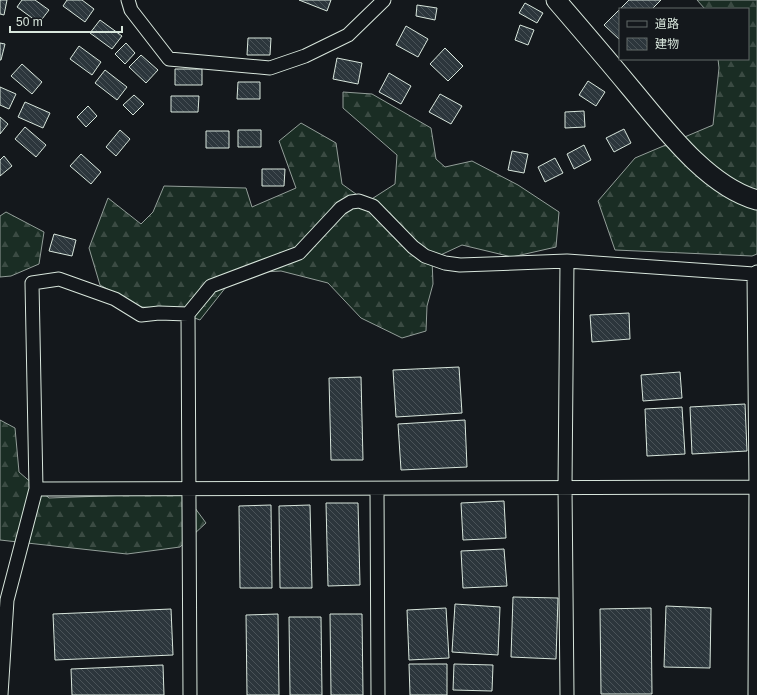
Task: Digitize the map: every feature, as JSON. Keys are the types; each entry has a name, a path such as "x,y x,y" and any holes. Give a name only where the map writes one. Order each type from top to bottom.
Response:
{"street":[{"path":"128,0 131,10 169,59 270,68 305,56 348,35 384,0"},
{"path":"556,0 694,160 718,181 757,200"},
{"path":"190,695 188,314 211,286 299,252 341,208 351,202 359,201 373,206 413,247 432,259 460,265 567,261 756,273 757,487 755,695"},
{"path":"567,261 565,487 567,695"},
{"path":"1,695 7,600 36,489 32,283 59,279 115,299 141,315 159,313 188,314"},
{"path":"36,489 757,487"},
{"path":"377,489 378,695"}],"green space":[{"path":"697,0 757,0 757,254 752,256 615,250 598,201 635,158 713,125 719,68 718,60 749,60 749,8 704,8"},
{"path":"343,92 372,94 431,128 436,159 445,167 472,161 518,185 559,212 556,247 512,257 462,245 432,259 433,284 427,306 426,331 402,338 361,318 328,283 281,271 245,273 226,287 200,320 168,308 140,307 100,285 89,248 108,198 141,224 153,212 164,186 246,188 252,207 296,188 279,141 301,123 336,143 342,184 367,202 395,184 397,155 343,108"},
{"path":"6,212 44,232 39,264 11,276 0,277 0,216"},
{"path":"0,420 15,428 19,472 49,498 184,493 206,523 180,547 127,554 0,540"}],"building":[{"path":"0,0 7,0 4,15 0,14"},
{"path":"22,0 35,0 49,10 39,23 17,7"},
{"path":"67,0 82,0 94,9 85,22 63,6"},
{"path":"299,0 331,0 327,11"},
{"path":"629,0 661,0 653,8 621,8"},
{"path":"525,3 543,13 537,23 519,13"},
{"path":"417,5 437,8 435,20 416,16"},
{"path":"619,10 619,39 604,25"},
{"path":"100,20 122,36 112,49 90,33"},
{"path":"520,25 534,30 528,45 515,40"},
{"path":"406,26 428,39 418,57 396,45"},
{"path":"248,38 271,38 270,55 247,55"},
{"path":"0,43 5,44 1,60 0,60"},
{"path":"126,43 135,53 125,64 115,54"},
{"path":"79,46 101,62 92,75 70,59"},
{"path":"445,48 463,66 448,81 430,64"},
{"path":"141,55 158,70 146,83 129,67"},
{"path":"337,58 362,63 358,84 333,79"},
{"path":"22,64 42,82 32,94 11,76"},
{"path":"175,69 202,69 202,85 175,85"},
{"path":"105,70 127,87 117,100 95,83"},
{"path":"389,73 411,86 401,104 379,92"},
{"path":"588,81 605,92 596,106 579,95"},
{"path":"238,82 260,82 260,99 237,99"},
{"path":"0,87 16,94 9,109 0,105"},
{"path":"440,94 462,106 451,124 429,112"},
{"path":"134,95 144,104 133,115 123,105"},
{"path":"171,96 199,96 198,112 171,112"},
{"path":"25,102 50,113 43,128 18,117"},
{"path":"88,106 97,116 86,127 77,117"},
{"path":"584,111 585,127 565,128 565,112"},
{"path":"0,117 8,124 0,134"},
{"path":"25,127 46,145 36,157 15,139"},
{"path":"624,129 631,143 614,152 606,138"},
{"path":"120,130 130,139 116,156 106,147"},
{"path":"238,130 261,130 261,147 238,147"},
{"path":"206,131 229,131 229,148 206,148"},
{"path":"584,145 591,160 574,169 567,154"},
{"path":"512,151 528,154 524,173 508,170"},
{"path":"81,154 101,172 91,184 70,166"},
{"path":"4,156 12,166 0,176 0,160"},
{"path":"555,158 563,173 545,182 538,167"},
{"path":"262,169 285,169 284,186 262,186"},
{"path":"54,234 76,240 72,256 49,251"},
{"path":"629,313 630,339 592,342 590,315"},
{"path":"459,367 462,413 396,417 393,370"},
{"path":"680,372 682,398 643,401 641,375"},
{"path":"361,377 363,460 331,460 329,378"},
{"path":"745,404 747,451 692,454 690,407"},
{"path":"682,407 685,454 647,456 645,409"},
{"path":"465,420 467,467 401,470 398,424"},
{"path":"504,501 506,538 463,540 461,503"},
{"path":"326,503 358,503 360,585 328,586"},
{"path":"271,505 272,588 240,588 239,506"},
{"path":"310,505 312,588 280,588 279,506"},
{"path":"504,549 507,586 463,588 461,551"},
{"path":"513,597 558,598 556,659 511,657"},
{"path":"455,604 500,607 498,655 452,652"},
{"path":"666,606 711,608 710,668 664,667"},
{"path":"446,608 449,658 409,660 407,610"},
{"path":"651,608 652,694 601,694 600,609"},
{"path":"171,609 173,655 55,660 53,614"},
{"path":"278,614 279,695 247,695 246,615"},
{"path":"330,614 362,614 363,695 331,695"},
{"path":"289,617 321,617 322,695 290,695"},
{"path":"409,664 447,664 447,695 410,695"},
{"path":"454,664 493,665 492,691 453,690"},
{"path":"163,665 164,695 72,695 71,669"}]}
